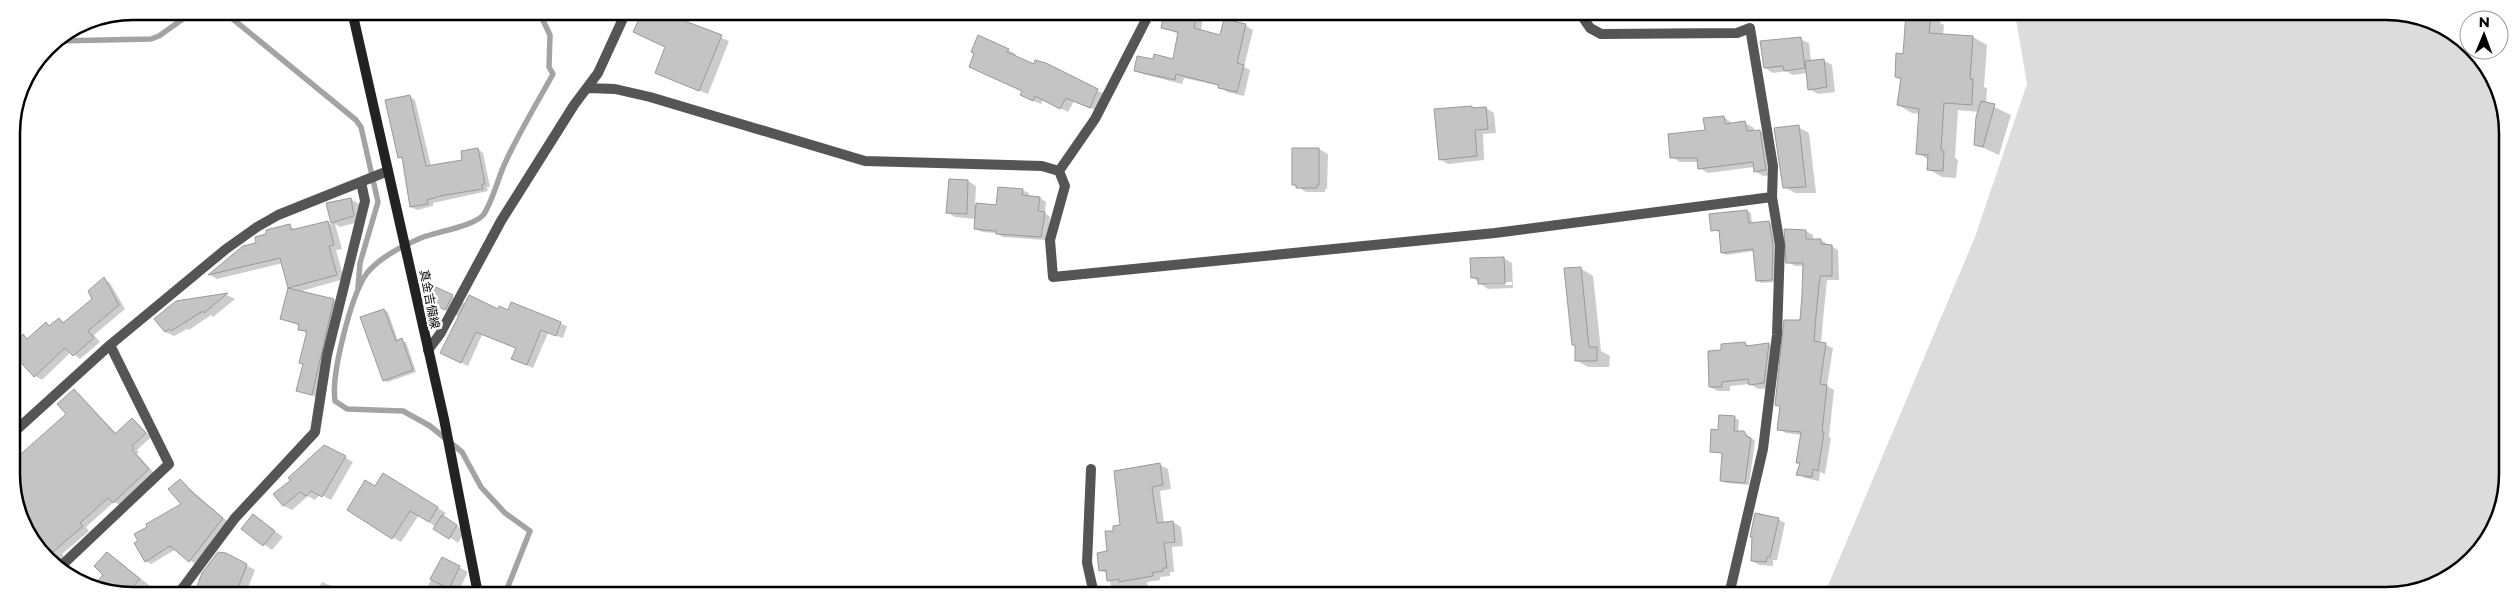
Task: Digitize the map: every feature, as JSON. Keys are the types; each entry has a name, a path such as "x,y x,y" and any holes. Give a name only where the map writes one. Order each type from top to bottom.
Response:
{"main road":[{"name":"真金吉備線","path":"354,20 404,234 453,462 477,587"}],"street":[{"path":"428,350 440,334 502,221 574,105 598,73 622,20"},
{"path":"1059,171 1095,120 1146,20"},
{"path":"1585,20 1590,28 1601,34 1738,33 1750,28 1771,145 1773,166 1772,197 1780,244 1777,335 1763,449 1731,587"},
{"path":"588,88 615,89 650,97 865,161 1042,166 1059,171"},
{"path":"20,427 110,344 257,226 388,171"},
{"path":"1059,171 1065,186 1050,240 1053,277 1486,234 1772,197"},
{"path":"183,587 235,518 315,432 327,355 365,201 363,181"},
{"path":"64,564 169,464 110,344"},
{"path":"1091,469 1087,563 1092,587"}],"shaded area":[{"path":"2016,20 2386,20 2408,22 2442,35 2459,47 2459,60 2472,60 2476,64 2493,97 2499,126 2499,481 2493,510 2484,530 2476,543 2449,568 2415,583 2393,587 1827,587 1975,237 2027,84"}],"building":[{"path":"638,20 682,20 722,35 699,91 655,73 665,47 633,32"},
{"path":"1162,20 1196,20 1194,28 1220,35 1224,20 1246,24 1237,63 1244,65 1237,92 1218,88 1219,85 1176,74 1175,80 1134,71 1137,56 1153,59 1154,54 1173,59 1178,32 1161,28"},
{"path":"1905,20 1931,20 1929,33 1973,36 1970,79 1973,79 1972,105 1944,103 1941,150 1944,151 1943,171 1927,170 1928,155 1916,154 1919,109 1897,105 1901,78 1895,77 1896,53 1903,54"},
{"path":"978,35 1009,49 1007,52 1034,64 1035,60 1046,63 1098,89 1090,108 1066,98 1060,109 1035,96 1033,101 1020,95 1022,91 969,67 974,53 971,52"},
{"path":"1801,37 1805,68 1784,71 1783,66 1764,68 1760,41"},
{"path":"1824,59 1827,87 1808,90 1805,61"},
{"path":"410,95 426,166 462,160 461,151 478,148 485,184 482,184 483,189 445,195 427,200 428,204 410,207 402,157 398,158 385,100"},
{"path":"1981,101 1995,104 1983,147 1974,145 1976,117"},
{"path":"1472,106 1472,108 1486,107 1488,129 1475,130 1477,156 1439,160 1434,109"},
{"path":"1724,116 1725,124 1745,121 1747,131 1760,130 1766,170 1754,172 1753,162 1698,169 1697,158 1670,158 1668,134 1705,130 1703,118"},
{"path":"1799,125 1806,187 1783,188 1774,128"},
{"path":"1292,148 1319,148 1319,185 1317,185 1317,188 1296,188 1296,185 1292,185"},
{"path":"949,179 968,180 967,214 946,213"},
{"path":"998,187 1023,189 1022,195 1040,197 1038,211 1045,212 1041,237 996,234 996,231 974,229 976,203 996,205"},
{"path":"351,198 354,216 331,223 326,203"},
{"path":"1747,210 1749,223 1769,221 1773,245 1772,280 1756,281 1753,249 1721,253 1719,230 1711,231 1709,214"},
{"path":"328,221 334,245 329,246 337,275 288,288 280,258 208,275 243,246 256,243 255,237 266,234 266,230 290,224 291,230"},
{"path":"1784,229 1806,230 1806,239 1821,239 1821,244 1832,245 1832,276 1820,276 1816,315 1814,341 1826,343 1820,384 1827,385 1822,432 1824,432 1818,471 1813,469 1812,477 1796,475 1800,463 1796,463 1801,432 1777,430 1780,406 1775,405 1784,320 1800,320 1802,295 1803,263 1786,263"},
{"path":"1504,257 1505,284 1478,284 1478,278 1471,278 1470,258"},
{"path":"1581,267 1589,347 1597,347 1597,361 1575,361 1575,345 1572,345 1564,268"},
{"path":"104,277 119,305 88,331 94,338 73,356 65,348 34,377 20,362 20,337 23,334 27,339 46,322 49,326 59,318 63,323 92,299 88,291"},
{"path":"436,287 453,295 445,310 429,302"},
{"path":"288,288 334,299 312,395 296,391 303,364 299,363 307,331 298,330 299,324 280,319"},
{"path":"228,293 204,313 203,311 171,331 169,329 165,332 154,319 176,301"},
{"path":"469,295 498,309 499,306 508,310 511,302 561,322 556,336 541,330 527,365 511,359 516,348 476,332 461,363 440,353"},
{"path":"384,309 396,341 402,338 413,370 383,381 360,317"},
{"path":"1745,342 1746,346 1769,343 1764,383 1749,385 1748,379 1722,382 1722,387 1709,387 1708,351 1721,350 1721,344"},
{"path":"74,389 115,434 132,418 146,433 132,446 134,448 132,450 149,469 113,503 108,498 80,523 83,526 52,553 35,530 24,503 21,488 20,455 66,414 57,404"},
{"path":"1719,415 1735,416 1734,431 1744,431 1747,437 1751,438 1745,483 1720,481 1722,453 1710,452 1711,429 1718,430"},
{"path":"324,445 346,456 322,497 311,491 306,496 300,492 283,506 273,494 291,480 288,478"},
{"path":"1160,463 1163,485 1152,487 1157,523 1173,521 1175,542 1164,543 1167,568 1163,568 1163,571 1152,573 1153,576 1119,582 1119,579 1107,581 1106,570 1099,571 1097,553 1107,551 1105,531 1113,531 1113,526 1120,525 1114,471"},
{"path":"383,473 438,507 429,522 410,511 392,539 347,510 365,480 375,486"},
{"path":"180,479 195,495 223,518 189,562 170,546 145,562 134,543 138,541 134,534 147,527 146,524 181,504 168,489"},
{"path":"1755,513 1779,518 1770,557 1767,557 1766,562 1751,561 1752,537 1750,537"},
{"path":"253,514 275,531 263,546 241,529"},
{"path":"442,515 457,525 449,539 433,529"},
{"path":"107,552 140,579 133,587 111,585 97,581 103,575 94,566"},
{"path":"218,552 226,553 247,564 238,587 197,587 202,573"},
{"path":"442,557 460,566 450,587 445,587 430,579"}],"waterway":[{"path":"68,41 151,39 159,36 181,20"},
{"path":"234,20 356,120 361,127 378,202 360,263 358,288"},
{"path":"508,587 530,531 505,513 481,487 462,452 430,426 403,411 347,409 335,401 335,389 339,354 349,316 361,284 372,267 399,248 421,238 473,222 484,214 511,150 553,74 549,67 550,35 543,20"}]}
